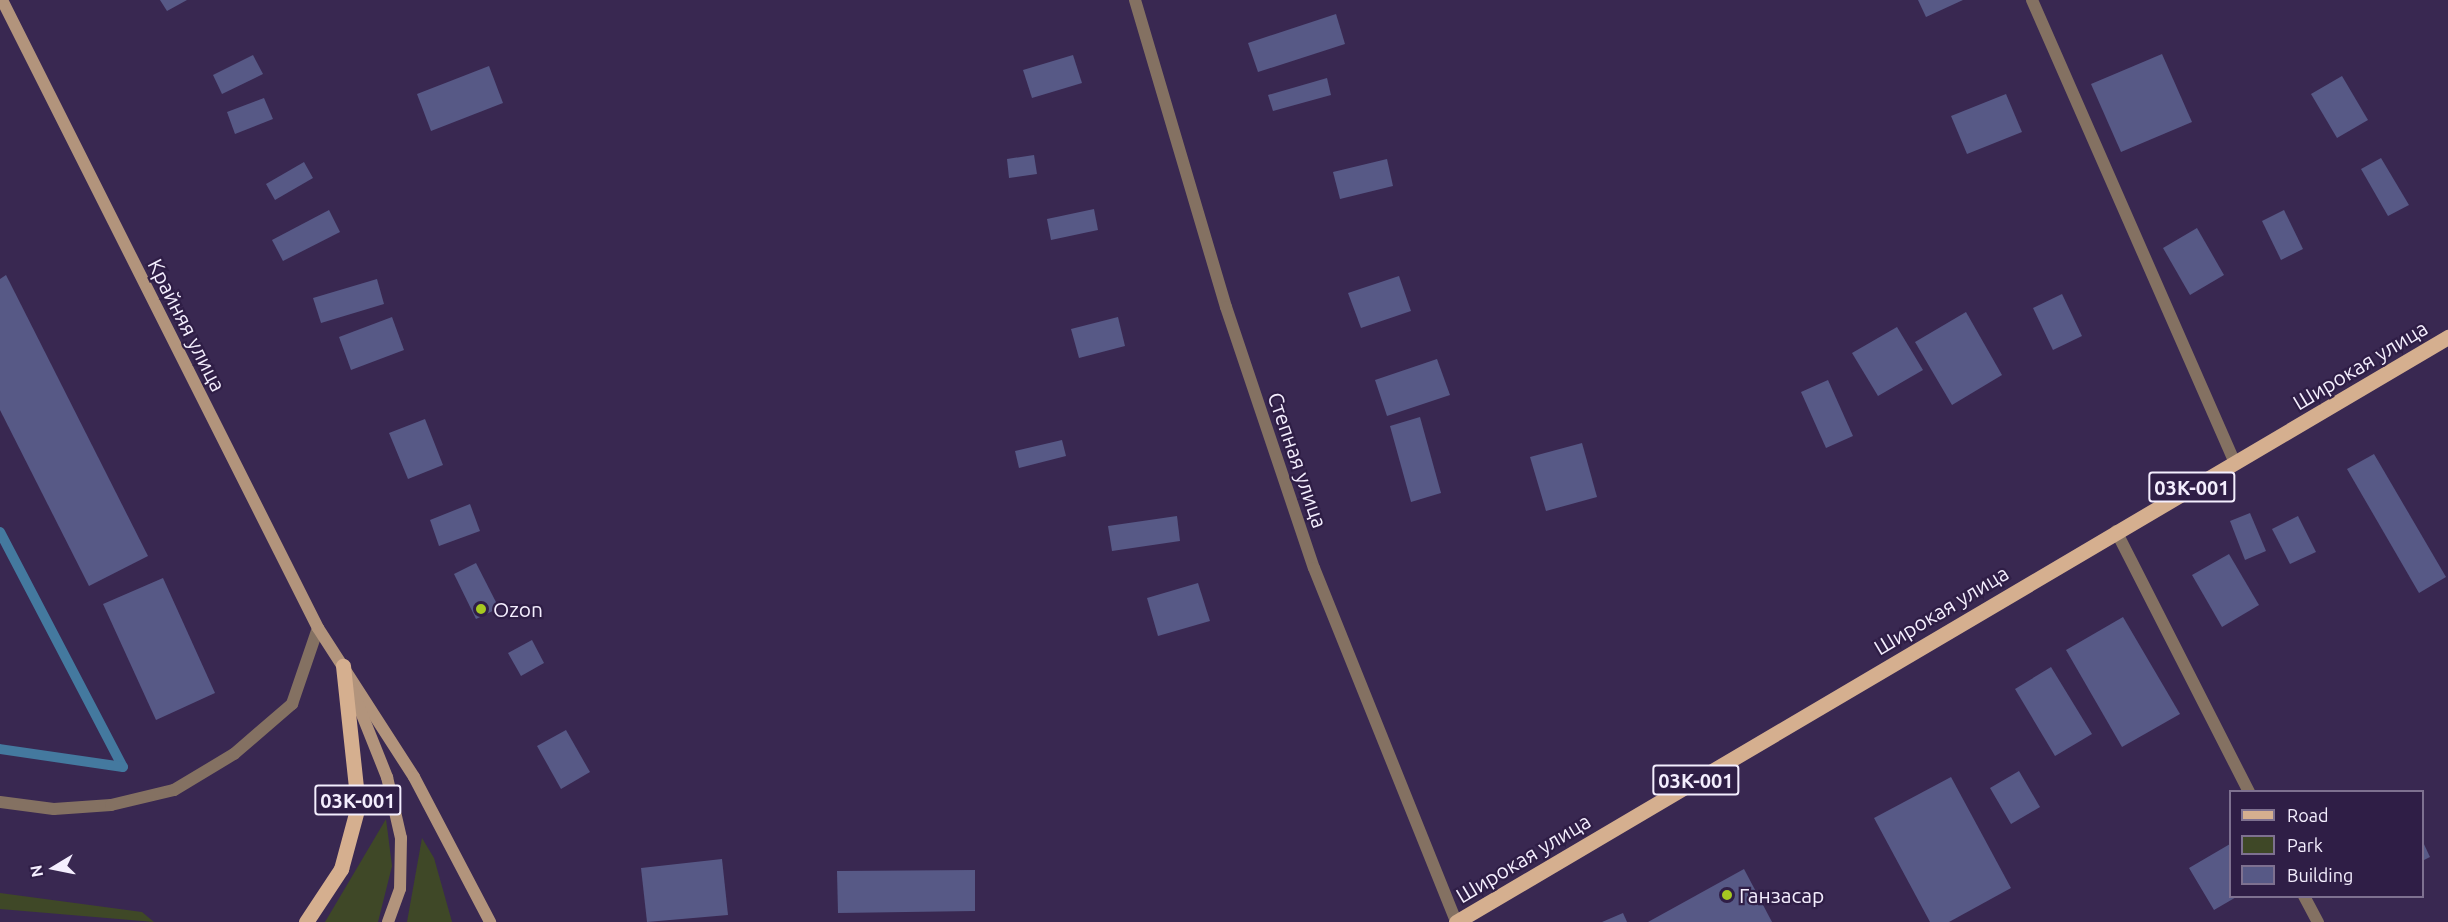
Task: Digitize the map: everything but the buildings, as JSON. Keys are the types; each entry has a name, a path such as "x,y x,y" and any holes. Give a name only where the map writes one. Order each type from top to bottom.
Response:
{"main road":[{"name":"Широкая улица","path":"1456,922 2448,337"},
{"name":"03К-001","path":"306,922 341,870 358,806 342,666"}],"street":[{"name":"Крайняя улица","path":"2,0 318,628 342,666"},
{"name":"Степная улица","path":"1135,0 1226,307 1314,568 1456,922"},
{"path":"2032,0 2235,463"},
{"path":"2116,531 2248,790"},
{"path":"0,802 54,809 111,805 174,790 234,754 292,704 318,628"},
{"name":"03К-001","path":"342,666 387,777 400,838 400,889 388,922"},
{"name":"03К-001","path":"342,666 414,777 490,922"},
{"path":"2305,898 2318,922"}],"green space":[{"path":"386,819 392,866 378,922 325,922"},
{"path":"422,838 434,858 452,922 407,922"},
{"path":"0,893 142,912 154,922 0,909"}],"waterway":[{"path":"0,532 123,767 0,749"}],"place":[{"name":"Ozon","path":"481,609"},
{"name":"Ганзасар","path":"1727,895"}]}
